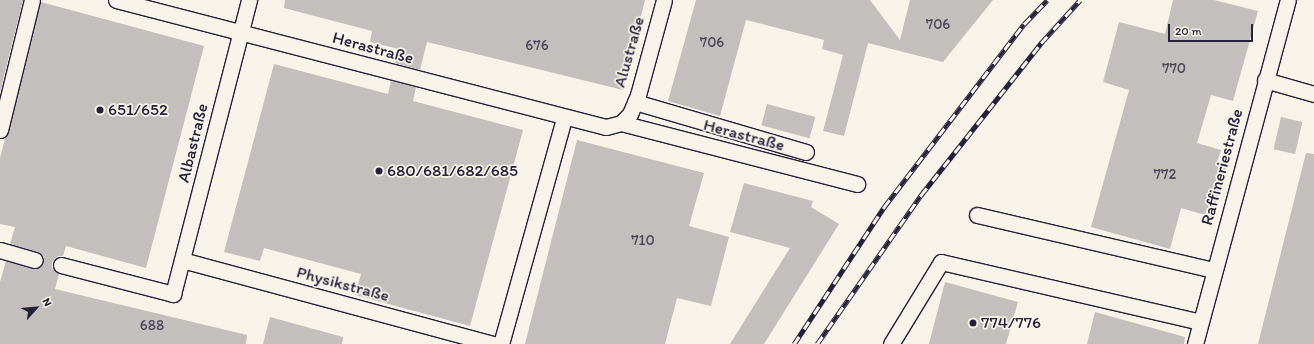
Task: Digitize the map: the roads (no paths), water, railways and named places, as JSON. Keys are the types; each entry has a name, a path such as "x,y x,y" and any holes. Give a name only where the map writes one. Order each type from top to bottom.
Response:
{"lane":[{"path":"0,130 32,0"},
{"name":"Herastraße","path":"116,0 564,118 606,127 629,113 857,184"},
{"name":"Albastraße","path":"61,266 173,294 249,0"},
{"name":"Alustraße","path":"629,113 664,0"},
{"name":"Raffineriestraße","path":"1195,344 1265,80 1288,0"},
{"path":"1265,80 1314,94"},
{"path":"629,113 806,152"},
{"path":"501,344 564,118"},
{"path":"977,214 1214,270"},
{"path":"0,250 35,260"},
{"name":"Physikstraße","path":"182,260 493,344"},
{"path":"891,344 941,262 1200,322"}],"railway":[{"path":"794,344 884,207 1024,24 1047,0"},
{"path":"817,344 921,195 1041,43 1080,0"}],"place":[{"name":"651/652","path":"100,110"},
{"name":"680/681/682/685","path":"379,171"},
{"name":"774/776","path":"973,323"}]}
